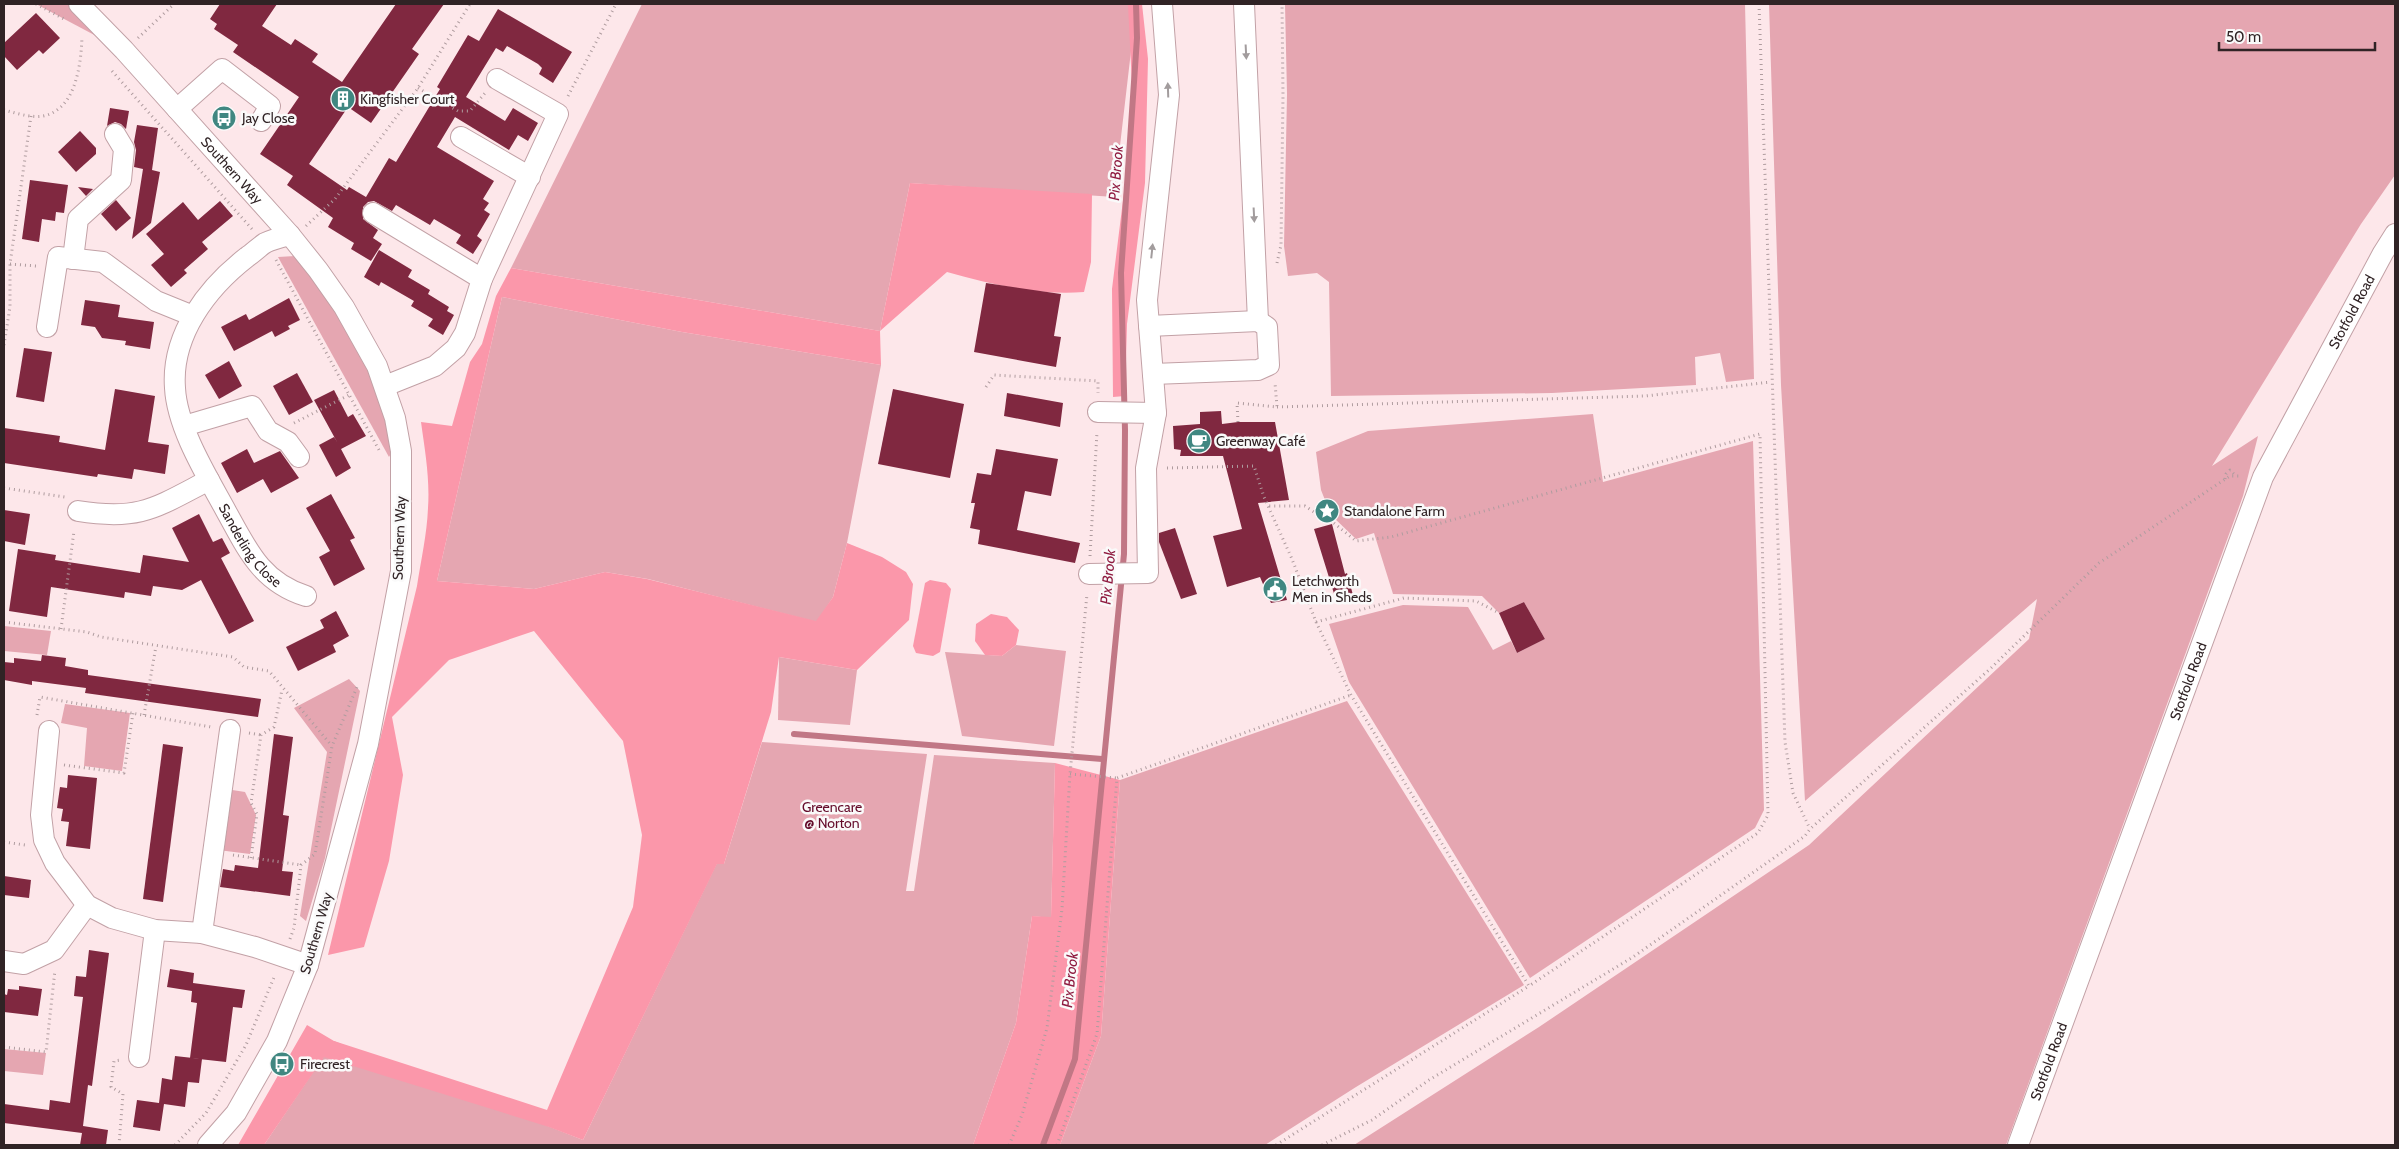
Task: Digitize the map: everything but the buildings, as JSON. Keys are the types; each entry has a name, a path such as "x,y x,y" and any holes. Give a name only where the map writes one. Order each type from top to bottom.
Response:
{"street":[{"name":"Southern Way","path":"79,4 124,50 290,235 344,307 377,366 385,386 395,418 401,451 401,571 368,744 308,965 277,1041 236,1113 208,1145"},
{"path":"1089,574 1148,573 1146,468 1156,413 1147,300 1168,95 1162,4"},
{"path":"1244,4 1258,321"},
{"path":"177,109 222,68 270,106 260,121"},
{"path":"385,386 436,366 456,348 465,333 482,278 558,114 497,79"},
{"path":"47,327 65,258 78,219 121,180 124,149 115,134"},
{"path":"461,137 530,177"},
{"path":"374,213 482,278"},
{"name":"Stotfold Road","path":"2018,1145 2263,477 2395,234"},
{"name":"Sanderling Close","path":"290,235 265,243 234,267 212,290 193,316 182,339 175,375 175,390 184,426 209,480 247,549 261,570 281,587 306,596"},
{"path":"65,258 103,262 156,301 193,316"},
{"path":"1149,326 1258,321 1267,327 1269,365 1258,370 1153,374"},
{"path":"184,426 252,406 271,432 288,442 299,457"},
{"path":"1098,412 1156,413"},
{"path":"78,512 105,516 133,515 160,506 209,480"},
{"path":"202,933 230,730"},
{"path":"49,731 41,814 44,840 55,864 87,905 112,918 155,930 202,933 255,947 308,965"},
{"path":"4,961 24,964 54,950 87,905"},
{"path":"139,1057 155,930"}],"path":[{"path":"124,50 174,4"},
{"path":"290,235 310,224 335,199 418,88 470,4"},
{"path":"558,114 616,4"},
{"path":"1759,4 1785,742 1793,793 1810,829"},
{"path":"4,110 32,116 44,116 62,107 74,86 81,62 82,36"},
{"path":"418,88 458,111 470,111 497,79"},
{"path":"4,345 10,307 10,264 32,116"},
{"path":"986,387 994,375 1098,381 1089,574 1070,774 1062,909 1047,1028 1022,1115 1009,1145"},
{"path":"1277,407 1645,396 1771,382"},
{"path":"271,432 349,395"},
{"path":"1268,506 1305,506 1317,514 1324,515 1356,541 1391,537 1760,434 1768,815 1758,833 1529,986 1276,1145"},
{"path":"1146,468 1254,466 1268,506 1292,559 1316,622 1351,695 1529,986"},
{"path":"1322,1145 1372,1120 1429,1080 1633,957 1805,836 1810,829 1990,669 2099,563 2230,476 2263,477"},
{"path":"4,488 72,499 78,512 61,629"},
{"path":"1316,622 1404,598 1476,601 1499,613"},
{"path":"4,622 61,629 156,646 233,657 244,667 269,671 282,689 332,746"},
{"path":"144,715 156,646"},
{"path":"49,731 37,718 40,697 261,735 274,727 282,689"},
{"path":"1070,774 1117,778 1351,695"},
{"path":"46,763 124,773 133,713"},
{"path":"251,858 257,814 251,803 261,735"},
{"path":"1057,1145 1097,1034 1117,778"},
{"path":"214,852 302,865"},
{"path":"4,1047 46,1052 57,956 54,950"},
{"path":"119,1145 123,1094 111,1087 114,1061 139,1057"}],"green space":[{"path":"36,4 68,4 100,38"},
{"path":"642,4 1129,4 1133,34 1114,197 910,183 880,331 511,268"},
{"path":"1285,4 1745,4 1754,379 1726,382 1720,353 1695,357 1696,385 1552,393 1331,396 1329,282 1317,273 1288,276 1284,246 1287,94"},
{"path":"1769,4 2395,4 2395,175 2361,224 2212,466 2258,436 2243,496 2006,1145 1354,1145 1539,1027 1809,845 2029,639 2037,599 1805,801 1781,385"},
{"path":"295,256 321,289 372,365 393,450 389,457 278,257"},
{"path":"502,297 682,332 881,365 847,543 833,597 817,622 648,579 605,572 534,589 437,581"},
{"path":"1593,414 1603,482 1753,441 1764,810 1755,828 1530,978 1349,682 1329,624 1403,605 1468,607 1493,650 1511,641 1517,653 1545,639 1524,602 1499,613 1482,596 1393,594 1374,533 1356,539 1331,515 1321,490 1316,452 1368,431"},
{"path":"4,626 51,631 47,655 4,651"},
{"path":"1016,645 1066,651 1054,746 962,736 945,652 1002,656"},
{"path":"779,657 857,670 850,725 778,720"},
{"path":"349,679 360,691 325,858 306,921 300,916 327,752 294,708"},
{"path":"1347,701 1524,985 1356,1087 1265,1145 1060,1145 1101,1036 1120,780"},
{"path":"65,704 130,713 122,771 84,766 87,728 61,723"},
{"name":"Greencare @ Norton","path":"762,742 927,754 906,891 914,891 934,755 1055,763 1051,918 1032,916 1016,1023 973,1145 264,1145 334,1041 583,1140 717,863 724,864"},
{"path":"226,789 245,792 256,815 250,854 218,850"},
{"path":"4,1049 46,1053 43,1075 4,1071"}],"shaded area":[{"path":"1128,4 1142,4 1148,59 1145,183 1127,324 1125,396 1113,397 1112,289 1126,176 1132,86"},
{"path":"910,183 1092,194 1091,262 1084,292 1032,291 998,285 947,272 880,331"},
{"path":"511,268 880,331 881,365 682,332 502,297 437,581 534,589 605,572 647,579 816,621 833,597 847,543 882,557 906,572 913,584 909,620 857,670 779,657 771,712 724,864 717,864 583,1140 549,1127 324,1057 264,1145 238,1145 307,1025 334,1041 547,1110 633,907 642,835 623,741 534,631 449,660 392,717 403,775 389,861 364,947 328,955 417,586 426,528 428,497 427,465 421,422 452,426 470,362 482,344 496,296"},
{"path":"930,580 946,583 951,589 940,652 933,656 916,653 913,646 925,583"},
{"path":"991,614 1007,617 1019,630 1016,645 1002,656 985,655 975,641 976,624"},
{"path":"1055,763 1120,780 1101,1036 1060,1145 973,1145 1016,1023 1032,916 1051,917"}],"waterway":[{"name":"Pix Brook","path":"1043,1145 1075,1059 1124,554 1125,430 1121,273 1137,38 1136,4"},
{"path":"794,734 1102,759"}],"place":[{"name":"Kingfisher Court","path":"343,99"},
{"name":"Jay Close","path":"224,118"},
{"name":"Greenway Café","path":"1199,441"},
{"name":"Standalone Farm","path":"1327,511"},
{"name":"Letchworth Men in Sheds","path":"1275,589"},
{"name":"Firecrest","path":"282,1064"}]}
